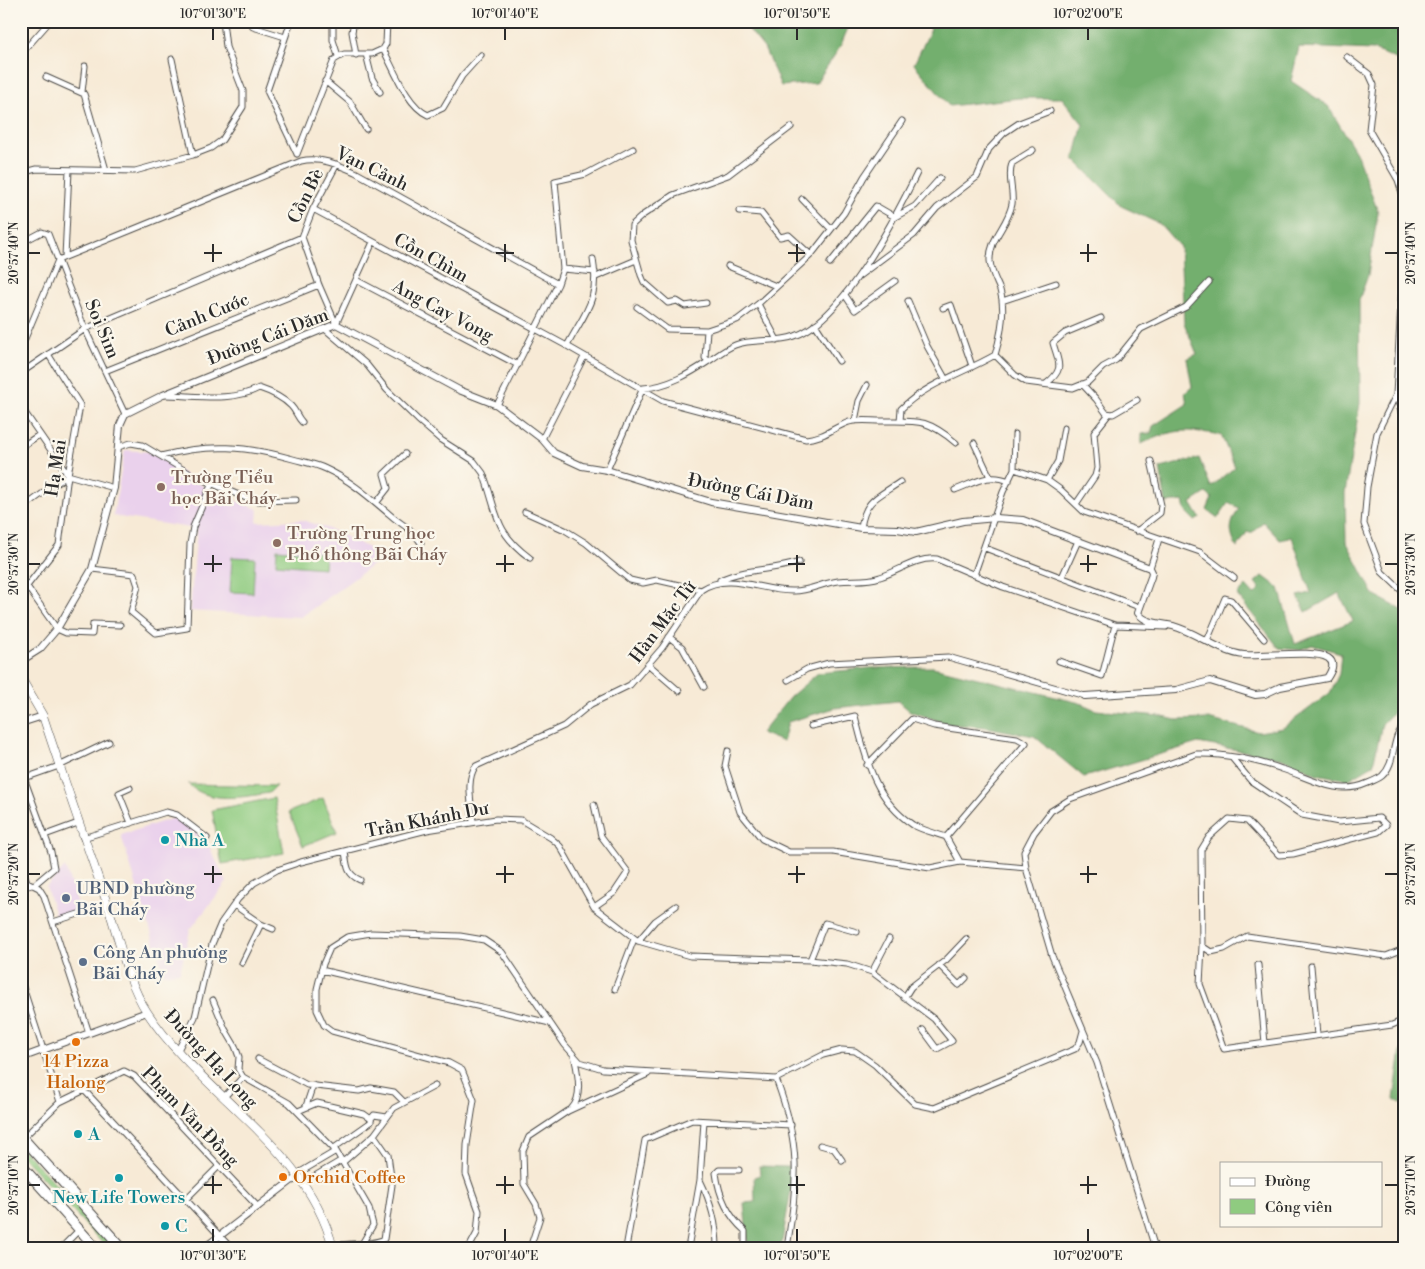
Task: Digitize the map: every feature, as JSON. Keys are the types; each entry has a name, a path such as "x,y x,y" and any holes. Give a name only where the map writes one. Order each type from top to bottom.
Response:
{"main road":[{"name":"Đường Hạ Long","path":"21,678 43,716 128,968 147,1012 178,1050 284,1158 300,1179 327,1228 333,1246"},
{"path":"22,1137 122,1248"},
{"path":"21,1165 96,1248"}],"street":[{"path":"21,54 50,21"},
{"path":"21,173 36,169 135,171 193,155 211,148 222,140 243,107 243,91 226,47 223,21"},
{"path":"290,21 267,91 301,161"},
{"path":"354,21 351,27 356,55"},
{"path":"338,56 366,54 383,49 386,44 387,21"},
{"path":"297,154 325,81 338,56 333,40 333,26"},
{"path":"254,28 285,37"},
{"path":"383,49 404,90 420,109 428,115 443,108 462,76 481,55"},
{"path":"366,54 372,78 380,92"},
{"path":"1346,57 1368,74 1374,85 1369,130 1398,180 1404,199"},
{"path":"172,59 193,155"},
{"path":"85,66 82,92 88,105 106,170"},
{"path":"46,77 82,92"},
{"path":"325,81 350,102 366,129"},
{"path":"855,279 914,235 937,208 977,177 989,149 1004,133 1019,123 1050,111"},
{"path":"637,306 668,329 707,330 737,320 758,304 811,254 831,228 902,121"},
{"path":"706,303 685,306 677,302 668,304 661,299 654,289 644,282 631,240 632,225 643,215 673,195 728,175 791,127"},
{"path":"497,405 536,331 546,305 564,269 554,189 555,181 586,174 633,149"},
{"path":"996,355 1002,324 1002,301 992,274 991,248 1012,206 1013,195 1009,176 1012,163 1021,155 1033,150"},
{"name":"Vạn Cảnh","path":"65,257 301,161 311,159 337,164 558,284"},
{"name":"Cồn Bè","path":"336,324 319,285 302,237 313,209 337,164"},
{"path":"21,348 58,260 65,257 69,170"},
{"path":"607,470 643,388 659,387 709,361 736,344 777,340 795,336 810,329 845,295 895,217 917,173"},
{"path":"895,217 915,206 940,178"},
{"path":"802,200 831,228"},
{"path":"830,262 876,206 895,217"},
{"name":"Cồn Chìm","path":"313,209 536,331 567,346 663,401 806,439 826,435 840,426 855,421"},
{"path":"739,211 761,213 780,237 789,235 811,254"},
{"name":"Soi Sim","path":"21,243 46,232 86,329 125,414"},
{"path":"21,373 86,329 302,237"},
{"path":"336,324 373,242"},
{"path":"1404,247 1396,394 1404,422"},
{"path":"567,346 589,308 596,275 593,259"},
{"path":"564,269 596,275 636,260"},
{"path":"728,266 776,286"},
{"name":"Ang Cay Vong","path":"356,280 518,365"},
{"path":"845,295 855,310 895,281"},
{"path":"996,355 1015,375 1026,382 1073,388 1088,382 1103,367 1116,360 1141,329 1186,307 1209,282"},
{"path":"1002,301 1056,283"},
{"name":"Cảnh Cước","path":"105,371 319,285"},
{"path":"908,301 927,346 944,378"},
{"path":"758,304 777,340"},
{"path":"943,308 951,306 972,366"},
{"path":"1046,384 1058,375 1060,366 1054,342 1065,333 1101,318"},
{"name":"Đường Cái Dăm","path":"125,414 163,395 336,324 459,390 497,405 542,439 554,453 582,466 607,470 711,502 861,528 916,532 963,521 996,518 1023,520 1150,568"},
{"path":"815,324 839,360"},
{"path":"325,329 367,365 387,390 441,440 478,466 483,473 504,534 516,548 530,558"},
{"path":"707,330 705,358 709,361"},
{"name":"Hạ Mai","path":"27,586 59,545 80,405 48,354"},
{"path":"900,421 901,409 911,399 922,394 944,378 996,355"},
{"path":"542,439 584,357"},
{"path":"1082,384 1106,413 1109,414"},
{"path":"867,385 859,400 855,421 917,420 938,428 956,443"},
{"path":"163,395 225,396 248,394 259,388 272,392 292,407 297,418 302,422"},
{"path":"1396,394 1377,433 1367,488 1364,524 1382,572 1404,593"},
{"path":"1076,504 1096,476 1098,468 1094,433 1109,414 1136,400"},
{"path":"21,407 68,475 114,488"},
{"path":"21,661 40,649 57,629 92,569 114,488 120,425 125,414"},
{"path":"1047,480 1058,461 1064,428"},
{"path":"974,576 996,518 1003,492 1014,469 1015,434"},
{"path":"21,447 39,435"},
{"path":"118,447 131,443 142,445 194,476 256,501 296,500"},
{"path":"974,443 990,477"},
{"path":"162,456 194,448 241,447 271,452 326,468 377,502 390,515 413,531 421,544"},
{"path":"377,502 388,488 384,474 406,454"},
{"path":"1137,531 1160,513 1161,505 1151,461"},
{"path":"1014,469 1047,480 1084,512 1200,552 1234,578"},
{"path":"21,509 68,475"},
{"path":"955,490 990,477 1009,481"},
{"path":"861,528 863,512 866,508 873,500 900,482"},
{"path":"92,569 134,574 138,586 131,612 156,633 186,628 190,544 193,527 212,483"},
{"path":"525,512 566,530 586,543 630,580 643,583 657,580 701,590"},
{"path":"788,680 807,669 829,663 948,656 1085,696 1176,690 1210,682 1254,695 1265,694 1280,687 1327,678 1332,671 1332,663 1328,658 1315,654 1242,655 1174,626 1159,624 1140,616 1138,614 1139,607 1151,577 1152,572 1150,568 1159,539"},
{"path":"1062,577 1078,541"},
{"path":"985,548 1139,607"},
{"name":"Hàn Mặc Tử","path":"473,822 472,770 476,766 564,726 591,704 630,685 649,665 701,590 711,583 720,581 794,591 838,581 868,580 881,577 912,562 928,558 1115,625 1141,628 1174,626"},
{"path":"720,581 742,572 777,568 799,562"},
{"path":"21,578 57,629 66,633 92,634 92,624 120,625"},
{"path":"1207,641 1222,600 1225,598 1231,600 1264,638"},
{"path":"1059,661 1102,676 1115,625"},
{"path":"669,637 682,647 704,687"},
{"path":"649,665 679,691"},
{"path":"21,723 43,716"},
{"path":"811,726 855,716 867,765 890,807 915,826 946,837 960,862"},
{"path":"867,765 912,719 934,726 1017,738 1026,743 946,837"},
{"path":"1155,1248 1096,1063 1052,956 1026,868 1024,852 1034,833 1051,811 1070,799 1196,754 1210,754 1281,769 1325,786 1346,789 1360,787 1381,778 1390,766 1395,739 1404,725"},
{"path":"21,888 34,884 54,868 45,835 23,779 60,766 110,742"},
{"path":"728,751 725,766 740,812 762,839 790,852 834,852 930,868 960,862 1026,868"},
{"path":"1232,758 1251,781 1302,815 1339,822 1379,818 1386,824 1378,832 1292,854 1279,855 1247,821 1229,819 1208,837 1201,850 1202,946 1200,984 1224,1049 1392,1025 1404,1020"},
{"path":"130,788 119,794 131,823"},
{"path":"594,805 601,836 628,872 614,892 594,907"},
{"path":"83,838 166,812 177,815 207,838"},
{"name":"Trần Khánh Dư","path":"178,1050 195,1017 212,944 221,923 234,905 254,884 277,870 345,851 473,822 521,820 551,838 560,846 594,907 636,940 690,956 810,960 847,964 872,972 934,1019 952,1041 937,1049 923,1030"},
{"path":"45,835 78,823"},
{"path":"345,851 348,871 353,877 360,880"},
{"path":"21,865 27,882 34,884 44,896 89,1033"},
{"path":"53,922 107,905"},
{"path":"234,905 261,924 273,929"},
{"path":"615,989 636,940 655,921 676,906"},
{"path":"810,960 825,923 857,932"},
{"path":"242,963 261,924"},
{"path":"469,1248 476,1233 479,1211 466,1174 467,1145 474,1100 462,1070 449,1063 332,1031 324,1025 317,1010 317,989 321,970 330,948 348,937 371,933 460,936 484,940 502,952 550,1023 580,1062 603,1069 776,1079 823,1055 842,1050 855,1052 874,1065 915,1104 934,1108 1075,1049 1080,1042 1083,1031"},
{"path":"1202,946 1211,952 1224,950 1247,936 1386,956 1404,949"},
{"path":"872,972 889,939"},
{"path":"904,998 911,987 939,965 966,939"},
{"path":"939,965 959,985 966,978"},
{"path":"1258,965 1265,1043"},
{"path":"1311,966 1317,1036"},
{"path":"321,970 550,1023"},
{"path":"21,981 60,1102"},
{"path":"214,1000 225,1029 235,1046 238,1057 238,1069 243,1077 278,1096 298,1111 335,1149 343,1161 371,1217 372,1225 363,1242"},
{"path":"21,1058 147,1012"},
{"path":"530,1248 540,1217 536,1204 524,1184 523,1151 529,1137 573,1108 579,1082 574,1055"},
{"path":"258,1059 307,1085 359,1091 371,1088 394,1092 404,1102"},
{"name":"Phạm Văn Đồng","path":"22,1137 60,1102 83,1089 124,1071 134,1076 258,1207"},
{"path":"568,1111 651,1072"},
{"path":"224,1097 243,1077"},
{"path":"776,1079 791,1125 796,1154 796,1186 787,1248"},
{"path":"306,1107 313,1085"},
{"path":"204,1248 291,1181 343,1161 371,1138 387,1117 404,1102 435,1086"},
{"path":"83,1089 231,1248"},
{"path":"298,1111 317,1103 364,1114 371,1119"},
{"path":"300,1179 371,1122 374,1114 387,1117"},
{"path":"626,1248 645,1140 692,1120 791,1125"},
{"path":"688,1248 700,1180 704,1121"},
{"path":"333,1246 363,1242 377,1243 384,1239 392,1185 388,1156 371,1138 360,1130"},
{"path":"820,1145 834,1149 842,1160"},
{"path":"186,1198 219,1166"},
{"path":"739,1170 719,1170 716,1173 718,1190 733,1220 745,1231 745,1248"},
{"path":"700,1180 717,1226 717,1248"},
{"path":"61,1248 79,1230"}],"shaded area":[{"name":"Trường Trung học Phổ thông Bãi Cháy","path":"125,450 150,452 212,492 258,509 257,522 302,520 332,530 385,556 301,617 190,611 197,529 113,516"},
{"path":"177,817 205,839 227,882 190,930 180,972 164,974 121,835"},
{"path":"65,867 80,910 56,918 46,887"}],"green space":[{"path":"742,21 851,21 840,47 816,83 781,86 764,48"},
{"path":"921,21 1404,21 1404,74 1403,62 1374,50 1299,47 1291,81 1328,106 1356,152 1378,212 1368,275 1359,300 1360,403 1345,493 1346,541 1374,595 1404,611 1404,701 1382,724 1373,765 1348,780 1317,774 1282,758 1198,743 1084,777 1034,736 986,727 948,724 910,711 898,701 835,708 788,722 783,742 761,733 790,697 818,673 870,668 933,667 1080,703 1096,710 1159,716 1176,720 1208,719 1259,732 1283,728 1330,693 1339,674 1341,653 1312,645 1299,650 1279,648 1237,595 1246,586 1254,595 1260,589 1255,582 1263,576 1279,588 1295,644 1353,621 1339,593 1306,612 1298,596 1311,593 1292,537 1280,540 1263,522 1253,532 1247,532 1237,548 1232,537 1231,528 1239,508 1228,503 1218,518 1207,510 1212,498 1206,493 1191,503 1200,518 1195,521 1185,511 1183,501 1166,503 1160,468 1199,458 1211,487 1235,467 1221,435 1180,431 1163,435 1141,444 1141,434 1151,433 1153,426 1187,404 1185,393 1192,387 1187,359 1197,354 1184,323 1180,247 1160,224 1121,206 1074,159 1083,124 1062,98 1019,98 949,106 914,64 931,29"},
{"path":"1404,91 1404,133 1399,122"},
{"path":"277,549 325,553 324,568 276,564"},
{"path":"232,557 255,558 253,593 230,592"},
{"path":"188,784 276,786 269,793 227,798 206,794"},
{"path":"274,798 284,853 222,864 212,810"},
{"path":"323,798 337,832 303,846 289,812"},
{"path":"1404,1048 1404,1105 1394,1099 1401,1050"},
{"path":"21,1147 114,1248 107,1248 21,1155"},
{"path":"759,1166 789,1167 793,1178 781,1248 748,1248 744,1203 755,1202 754,1177 760,1175"}],"place":[{"name":"Trường Tiểu học Bãi Cháy","path":"161,487"},
{"name":"Trường Trung học Phổ thông Bãi Cháy","path":"277,543"},
{"name":"Nhà A","path":"165,840"},
{"name":"UBND phường Bãi Cháy","path":"66,898"},
{"name":"Công An phường Bãi Cháy","path":"83,962"},
{"name":"14 Pizza Halong","path":"76,1042"},
{"name":"A","path":"78,1134"},
{"name":"Orchid Coffee","path":"283,1177"},
{"name":"New Life Towers","path":"119,1178"},
{"name":"C","path":"165,1226"}]}
